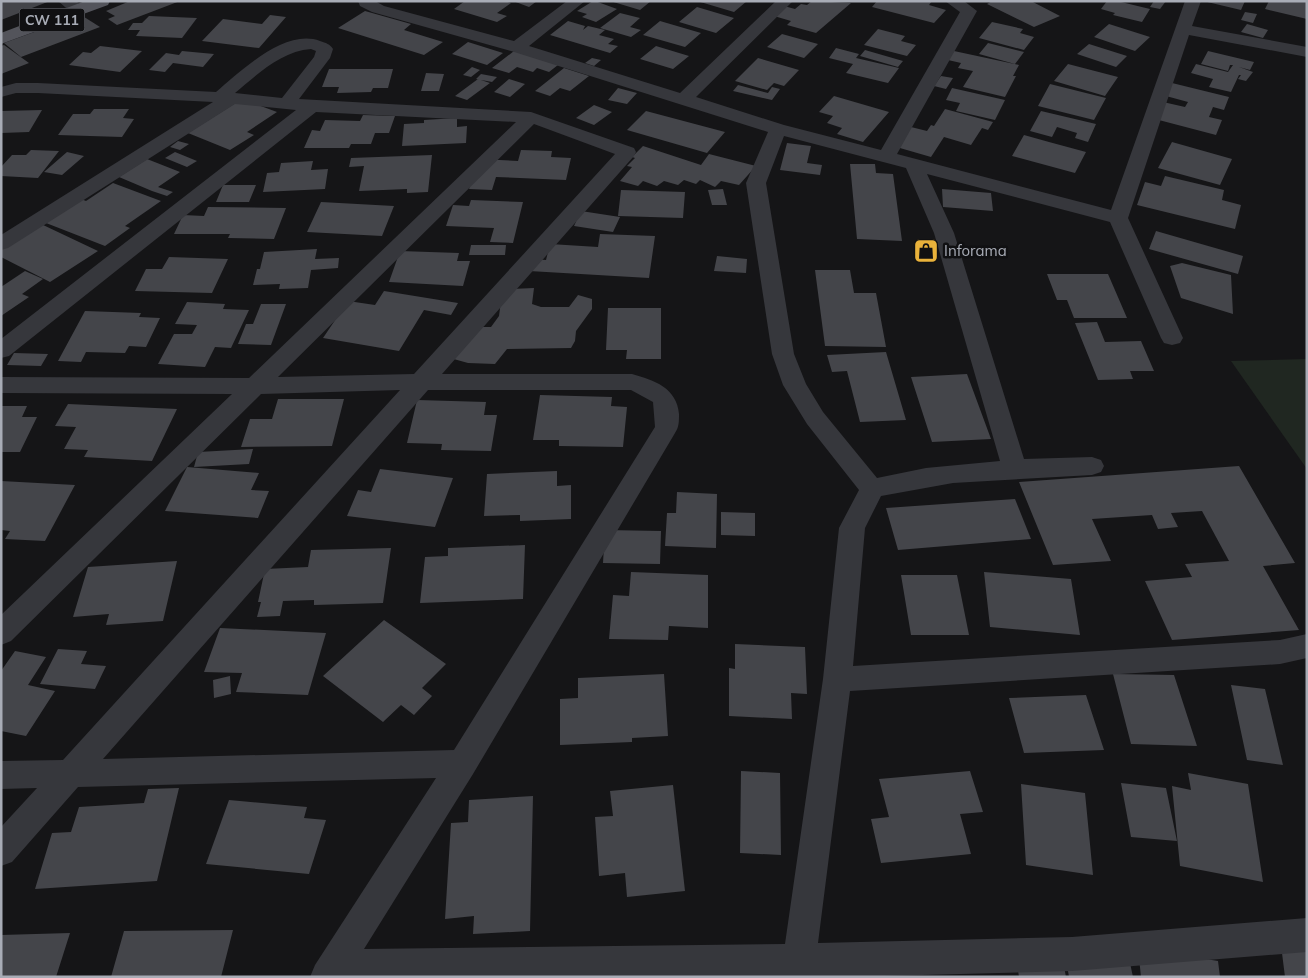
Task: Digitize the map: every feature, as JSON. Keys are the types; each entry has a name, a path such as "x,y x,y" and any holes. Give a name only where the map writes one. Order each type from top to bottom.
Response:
{"main road":[{"name":"CW 111","path":"1,39 72,6 102,1"}],"street":[{"path":"366,1 366,3 378,9 516,47 778,129 1118,218"},
{"path":"516,47 577,1"},
{"path":"684,99 785,1"},
{"path":"958,4 981,1"},
{"path":"1172,338 1118,218 1193,1"},
{"path":"886,156 969,11 958,4"},
{"path":"1182,29 1307,52"},
{"path":"1,244 226,98 276,54 288,48 304,44 318,44 325,49 322,58 287,103"},
{"path":"1,92 16,88 38,88 531,118 627,152 1,850"},
{"path":"1,351 312,106"},
{"path":"1,633 531,118"},
{"path":"778,129 756,183 783,354 795,385 815,418 872,489"},
{"path":"914,165 944,233 1015,469"},
{"path":"1,385 256,386 420,382 632,382 647,387 662,396 668,410 667,427 462,764 331,971"},
{"path":"797,969 836,679 852,528 872,489 898,482 981,470 1092,466"},
{"path":"836,679 1280,652 1307,646"},
{"path":"1,775 462,764"},
{"path":"331,971 797,969 1072,954 1307,936"}],"shaded area":[{"path":"1307,359 1307,469 1231,361"}],"building":[{"path":"1,1 50,1 1,20"},
{"path":"130,1 180,1 117,25 108,19 115,16 106,11"},
{"path":"465,1 505,1 511,3 497,13 507,16 497,22 454,9"},
{"path":"513,1 537,1 529,7"},
{"path":"593,1 617,9 596,22 582,17 587,14 577,11"},
{"path":"610,1 651,1 640,10"},
{"path":"697,1 747,1 734,12"},
{"path":"812,1 851,3 816,33 787,25 791,21 774,16 784,6 795,9 801,4 807,5"},
{"path":"877,1 932,1 929,5 946,10 934,23 872,7"},
{"path":"992,1 1031,1 1060,16 1034,27 987,4"},
{"path":"1107,1 1117,1 1150,9 1142,22 1113,15 1115,13 1101,9"},
{"path":"1154,1 1166,1 1160,9 1150,7"},
{"path":"1203,1 1245,1 1241,10"},
{"path":"1269,1 1307,1 1307,19 1265,9"},
{"path":"697,7 734,18 716,33 679,22"},
{"path":"365,11 411,24 404,30 443,42 424,55 338,28"},
{"path":"1245,12 1257,14 1253,23 1241,20"},
{"path":"620,13 640,18 630,27 641,30 631,37 600,28"},
{"path":"81,15 100,27 21,57 4,43"},
{"path":"270,15 286,17 259,48 202,41 223,19 262,24"},
{"path":"149,16 197,18 182,38 136,36 140,30 128,30 133,23 142,23"},
{"path":"568,21 585,26 583,30 588,26 605,30 599,35 614,39 608,44 618,46 610,53 550,35"},
{"path":"660,21 701,33 685,47 643,35"},
{"path":"992,22 1023,29 1020,33 1034,37 1024,50 979,38"},
{"path":"1109,24 1150,37 1135,51 1094,37"},
{"path":"1247,24 1268,30 1263,38 1241,32"},
{"path":"878,29 905,36 901,41 916,45 907,56 864,45"},
{"path":"782,34 818,44 804,58 767,47"},
{"path":"468,42 503,53 487,65 452,54"},
{"path":"988,43 1024,52 1015,64 979,54"},
{"path":"1089,44 1127,56 1116,67 1077,54"},
{"path":"4,45 29,63 1,74 1,46"},
{"path":"100,46 142,51 120,72 69,65 83,52 91,53"},
{"path":"656,46 689,56 673,69 640,59"},
{"path":"836,48 859,54 856,58 899,68 888,83 846,73 853,64 829,58"},
{"path":"865,50 903,61 898,67 860,56"},
{"path":"182,51 214,54 203,67 173,63 165,72 149,70 166,53 179,55"},
{"path":"514,51 558,65 549,72 537,68 533,72 517,67 509,73 492,68"},
{"path":"954,51 1019,65 1013,76 1016,76 1005,97 963,87 973,71 958,68 961,63 948,60"},
{"path":"1208,51 1254,62 1250,70 1239,67 1253,72 1246,81 1238,79 1241,75 1239,75 1231,92 1209,87 1213,79 1191,73 1196,64 1228,72 1233,65 1230,65 1228,71 1201,64"},
{"path":"592,58 601,60 594,66 585,63"},
{"path":"758,58 799,70 784,86 774,83 767,90 735,81"},
{"path":"1068,64 1118,77 1105,96 1054,81"},
{"path":"472,67 480,70 471,77 463,75"},
{"path":"564,68 589,76 570,91 560,88 550,96 535,91"},
{"path":"329,69 393,69 388,88 373,88 371,92 337,93 339,87 322,87"},
{"path":"426,73 444,74 439,91 421,91"},
{"path":"481,74 497,77 492,82 476,79"},
{"path":"941,76 953,78 946,89 934,86"},
{"path":"478,79 490,83 467,100 455,96"},
{"path":"509,79 525,84 510,97 494,92"},
{"path":"1172,83 1229,97 1224,110 1213,107 1209,117 1222,120 1216,135 1155,119 1163,102 1185,107 1188,102 1166,96"},
{"path":"1050,84 1106,98 1094,120 1038,106"},
{"path":"738,85 768,93 772,87 780,89 772,100 733,91"},
{"path":"618,88 637,93 627,104 608,100"},
{"path":"952,88 1005,100 995,120 956,111 960,103 946,100"},
{"path":"834,96 889,112 863,142 837,134 842,128 827,123 833,116 819,112"},
{"path":"242,99 277,112 247,132 254,135 230,150 188,133"},
{"path":"594,105 612,112 594,125 576,118"},
{"path":"94,109 129,109 123,118 134,119 122,137 58,135 73,114 90,114"},
{"path":"945,109 993,122 988,130 982,128 971,145 944,137 931,157 893,146 907,126 927,131 931,125 934,126"},
{"path":"42,110 29,132 1,133 1,111"},
{"path":"646,111 725,132 707,153 627,130"},
{"path":"1041,111 1096,124 1088,142 1075,138 1077,133 1057,127 1052,137 1030,131"},
{"path":"363,115 395,116 389,133 375,133 371,144 351,144 349,148 304,148 312,130 320,131 325,120 360,121"},
{"path":"457,118 457,127 467,126 466,143 402,146 404,124 424,123 424,120"},
{"path":"1024,135 1086,152 1075,173 1012,156"},
{"path":"178,141 189,144 180,150 170,147"},
{"path":"1172,142 1232,159 1220,185 1158,168"},
{"path":"787,143 811,146 807,163 822,165 820,175 780,170"},
{"path":"643,146 701,165 709,154 756,166 739,185 721,181 715,187 700,180 696,184 684,180 678,185 664,181 657,186 643,181 638,186 620,181 632,167 627,166 635,158 632,157"},
{"path":"31,150 59,151 38,178 1,176 1,167 12,155 26,155"},
{"path":"521,150 552,151 551,157 571,158 566,180 496,177 492,190 469,189 479,159 518,161"},
{"path":"67,152 84,156 62,175 44,172"},
{"path":"175,152 197,161 187,167 165,158"},
{"path":"432,155 428,192 407,193 407,189 359,191 364,166 349,167 351,158"},
{"path":"147,159 180,172 158,187 173,192 167,196 119,177"},
{"path":"313,161 311,170 328,169 325,189 263,192 267,173 279,172 281,163"},
{"path":"850,164 875,164 876,173 893,174 902,241 857,239"},
{"path":"1165,176 1224,190 1222,200 1241,205 1235,229 1137,205 1145,182 1161,186"},
{"path":"113,183 161,201 125,226 130,228 105,246 46,223 81,199 86,201"},
{"path":"223,185 256,185 249,202 216,202"},
{"path":"723,189 727,205 712,205 708,190"},
{"path":"942,189 991,193 993,211 943,207"},
{"path":"621,190 685,192 683,218 618,216"},
{"path":"471,200 523,202 513,243 490,242 494,228 446,226 453,205 469,206"},
{"path":"321,202 394,206 382,236 307,232"},
{"path":"208,207 286,208 274,239 228,238 230,234 174,234 183,215 204,216"},
{"path":"581,211 620,217 613,232 574,226"},
{"path":"41,224 98,251 50,282 1,257 1,249"},
{"path":"1156,231 1243,256 1238,274 1149,249"},
{"path":"600,234 655,236 649,278 529,271 532,259 546,260 550,244 598,247"},
{"path":"471,245 506,245 505,255 469,255"},
{"path":"317,249 315,259 339,258 338,268 311,270 308,288 279,289 280,284 253,285 257,269 260,269 264,252"},
{"path":"400,251 459,253 457,261 470,261 463,286 389,282"},
{"path":"717,256 747,259 746,273 714,271"},
{"path":"169,257 228,259 212,293 135,291 146,269 162,269"},
{"path":"1182,263 1231,275 1233,314 1181,298 1170,266"},
{"path":"815,270 850,270 854,293 876,293 886,347 825,346"},
{"path":"25,271 43,279 22,294 29,297 1,316 1,287"},
{"path":"1047,274 1108,274 1127,318 1074,318 1067,300 1057,300"},
{"path":"534,288 532,304 541,307 569,307 578,295 592,299 592,309 576,331 575,341 571,348 507,349 495,364 468,363 450,358 474,327 491,327 499,316 501,301 511,289"},
{"path":"384,291 458,303 451,315 424,310 399,351 323,338 348,301 375,305"},
{"path":"187,302 225,304 223,309 249,310 231,348 215,347 205,367 158,364 174,334 192,334 197,325 175,324"},
{"path":"261,304 286,304 271,345 238,344 246,324 253,324"},
{"path":"608,308 661,308 661,359 626,359 627,350 606,350"},
{"path":"85,311 141,313 139,317 160,318 146,347 129,346 125,353 86,352 81,362 58,361"},
{"path":"1097,322 1105,342 1141,341 1154,371 1130,371 1133,379 1098,380 1075,323"},
{"path":"886,352 906,420 860,422 847,371 832,372 827,355"},
{"path":"14,353 48,354 41,366 7,365"},
{"path":"967,374 991,439 932,442 911,377"},
{"path":"540,395 612,397 611,406 627,407 623,447 559,446 559,440 533,440"},
{"path":"278,399 344,399 332,446 241,447 250,419 272,419"},
{"path":"417,400 486,402 484,415 497,415 491,451 441,450 442,444 407,443"},
{"path":"68,404 177,409 152,461 84,457 88,450 64,449 76,427 55,426"},
{"path":"1,406 27,406 22,417 37,417 20,452 1,452"},
{"path":"253,449 249,464 194,467 198,452"},
{"path":"1239,466 1295,563 1263,566 1299,630 1172,640 1145,581 1192,577 1185,564 1229,561 1202,511 1171,513 1178,527 1158,529 1152,515 1092,519 1111,561 1053,565 1019,482"},
{"path":"187,467 259,473 251,490 269,491 258,518 165,511"},
{"path":"380,469 453,478 435,527 347,516 358,490 371,492"},
{"path":"557,471 557,486 571,485 571,519 520,521 520,515 484,516 487,474"},
{"path":"1,481 75,485 45,541 5,539 10,531 1,530"},
{"path":"677,492 717,494 716,548 665,546 667,513 676,513"},
{"path":"1015,499 1031,539 898,550 886,508"},
{"path":"721,512 755,513 755,536 721,535"},
{"path":"605,530 661,531 660,564 603,563"},
{"path":"525,545 523,599 420,603 425,557 448,556 448,548"},
{"path":"391,548 383,603 314,605 314,600 283,601 280,616 257,617 265,569 308,567 311,550"},
{"path":"177,561 163,621 106,625 109,614 73,617 88,567"},
{"path":"631,572 708,575 708,628 669,626 668,640 609,639 613,595 629,596"},
{"path":"984,572 1071,579 1080,635 990,627"},
{"path":"901,575 957,575 969,635 911,635"},
{"path":"384,620 446,664 422,688 432,696 414,715 401,705 383,722 323,676"},
{"path":"220,628 326,633 308,695 236,692 242,673 204,672"},
{"path":"735,644 805,647 807,694 791,693 792,719 729,716 729,668 735,669"},
{"path":"58,649 87,651 81,664 106,666 95,689 40,684"},
{"path":"15,651 46,657 28,685 55,691 26,736 1,731 1,671"},
{"path":"664,674 668,736 632,738 632,742 560,745 560,699 578,698 578,678"},
{"path":"1113,674 1174,675 1197,746 1131,744"},
{"path":"230,676 231,694 214,698 213,680"},
{"path":"1231,685 1265,689 1283,765 1247,760"},
{"path":"1086,695 1104,750 1024,753 1009,698"},
{"path":"741,771 780,773 781,855 740,853"},
{"path":"970,771 983,812 960,814 971,854 881,863 871,819 889,817 879,779"},
{"path":"1188,773 1248,784 1263,882 1180,866 1172,786 1191,790"},
{"path":"1121,783 1166,788 1177,841 1131,837"},
{"path":"1021,784 1085,793 1093,875 1026,865"},
{"path":"673,785 685,891 627,897 625,873 599,876 595,817 613,816 610,791"},
{"path":"179,788 157,881 35,889 52,833 71,832 79,807 144,803 148,789"},
{"path":"533,796 530,931 473,934 474,916 445,919 451,823 468,822 469,800"},
{"path":"229,800 307,807 304,818 326,820 309,874 206,864"},
{"path":"233,930 221,977 111,977 124,931"},
{"path":"70,933 56,977 1,977 1,935"},
{"path":"1280,937 1307,943 1307,977 1285,977"},
{"path":"1138,948 1218,961 1220,977 1141,977"},
{"path":"1016,957 1063,961 1066,977 1019,977"},
{"path":"1066,959 1130,963 1133,977 1069,977"}],"place":[{"name":"Inforama","path":"926,251"}]}
